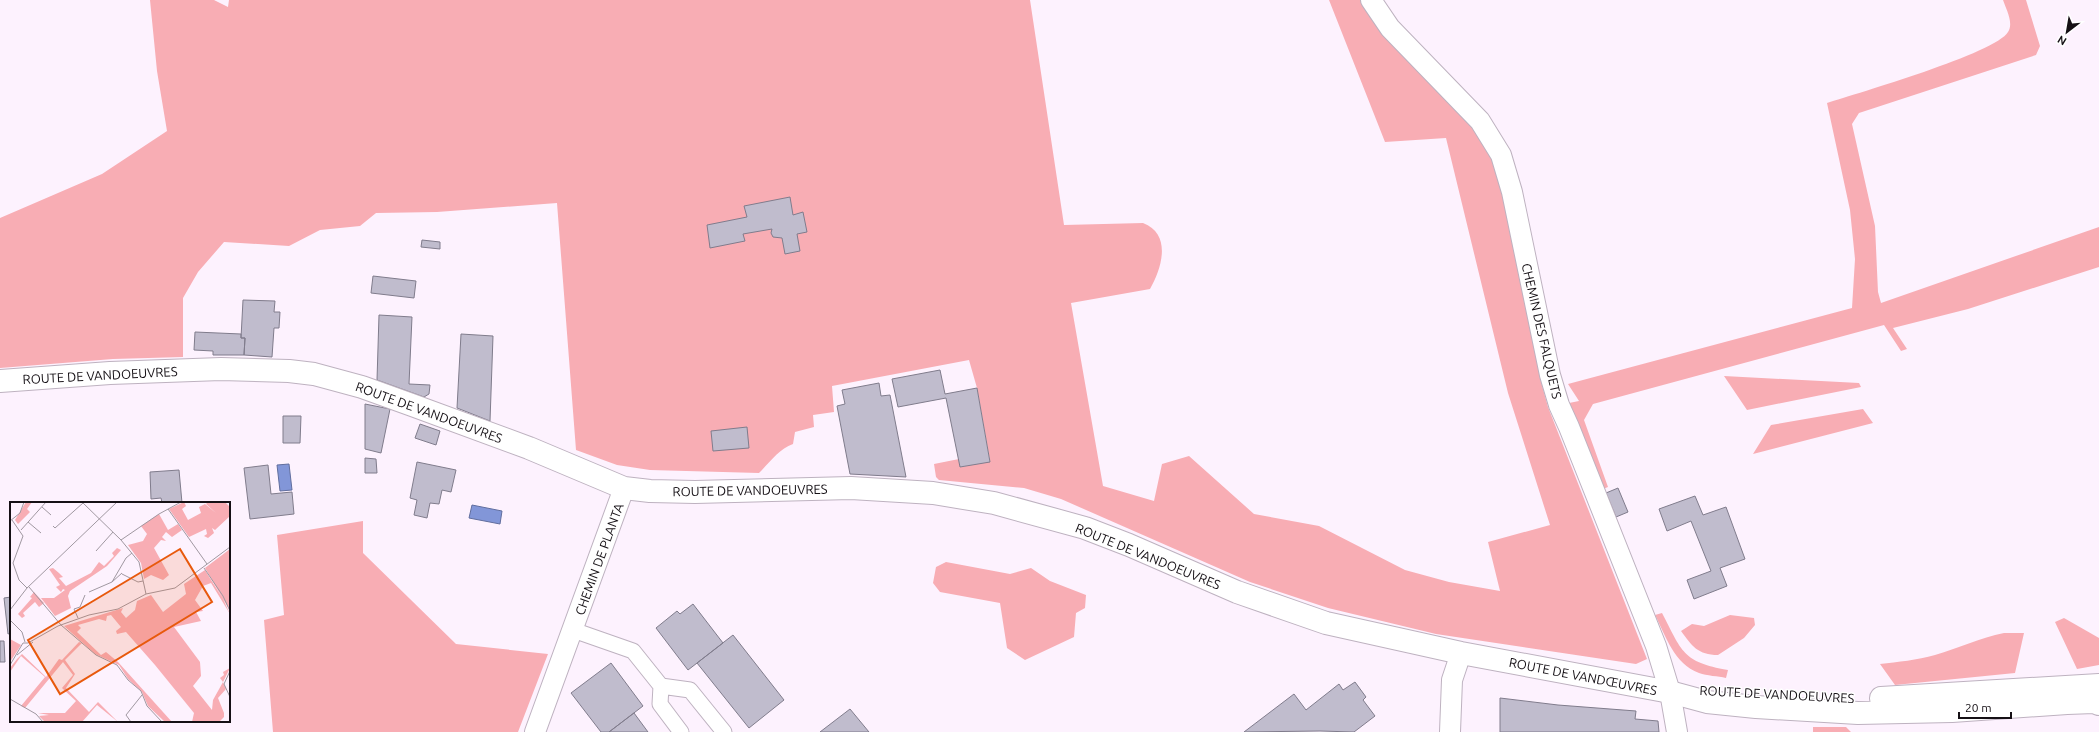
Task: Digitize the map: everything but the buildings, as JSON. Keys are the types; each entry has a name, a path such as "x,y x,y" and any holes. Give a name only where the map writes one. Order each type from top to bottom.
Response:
{"main road":[{"name":"ROUTE DE VANDOEUVRES","path":"0,381 110,373 228,369 289,370 314,374 362,387 412,405 528,448 624,488 689,492 814,488 872,489 932,493 994,503 1085,528 1129,545 1237,592 1326,623 1461,653 1496,659"},
{"name":"ROUTE DE VANDŒUVRES","path":"1496,659 1670,692"},
{"name":"ROUTE DE VANDOEUVRES","path":"1670,692 1708,690 1805,698 1886,698 2099,685"},
{"name":"ROUTE DE VANDOEUVRES","path":"1670,692 1706,702 1756,707 1858,712 1952,711 2067,702 2094,702 2099,704"}],"street":[{"name":"CHEMIN DES FALQUETS","path":"1371,0 1390,28 1480,121 1501,155 1508,178 1550,375 1559,405 1570,427 1656,646 1670,692 1677,732"},
{"name":"CHEMIN DE PLANTA","path":"535,732 624,488"},
{"name":"CHEMIN DE PLANTA","path":"573,630 633,650 661,686"},
{"path":"1450,732 1452,680 1461,653"},
{"path":"681,732 660,704 661,686 690,690 724,732"}],"shaded area":[{"path":"150,0 214,0 228,7 229,0 1030,0 1064,225 1143,223 1152,228 1158,235 1161,243 1161,262 1150,289 1071,303 1103,486 1154,501 1162,464 1189,456 1254,514 1319,526 1405,570 1449,582 1500,591 1488,542 1550,525 1508,393 1446,138 1385,142 1329,0 1361,0 1369,15 1486,141 1503,186 1540,378 1548,407 1647,659 1636,664 1436,634 1328,608 1250,582 1061,499 1024,488 939,480 936,477 934,464 959,459 961,467 990,461 977,388 969,360 832,386 834,412 813,415 814,427 795,432 793,444 779,452 759,473 650,470 617,465 576,450 557,203 437,212 376,213 360,226 320,230 289,246 224,242 198,272 183,298 183,357 113,359 0,368 0,218 102,174 167,131 157,71"},
{"path":"2003,0 2026,0 2040,46 2036,55 1859,113 1852,124 1875,226 1878,292 1881,303 2099,227 2099,267 1968,309 1893,328 1907,349 1901,351 1884,325 1593,404 1584,420 1608,487 1603,489 1569,403 1579,401 1568,384 1852,308 1855,259 1850,210 1827,103 1925,72 1979,51 1998,41 2008,32 2010,28 2009,16"},
{"path":"1724,376 1859,383 1861,387 1747,410"},
{"path":"1863,409 1873,423 1753,454 1771,425"},
{"path":"363,521 363,553 456,644 548,654 518,732 273,732 264,620 284,615 277,535"},
{"path":"946,562 1010,574 1031,568 1050,581 1086,595 1085,608 1076,613 1074,637 1025,660 1007,648 1000,603 940,592 933,583 936,567"},
{"path":"1662,613 1674,637 1685,653 1701,663 1728,670 1726,678 1699,673 1690,669 1683,663 1667,640 1655,615"},
{"path":"1730,615 1754,618 1755,625 1744,638 1718,655 1711,655 1696,649 1681,631 1692,624 1704,626"},
{"path":"2064,618 2099,638 2099,665 2077,669 2055,622"},
{"path":"2004,633 2024,633 2015,673 1895,685 1880,664 1928,657"},
{"path":"1813,727 1846,727 1851,732 1813,732"}],"water":[{"path":"289,464 292,490 280,491 277,465"},
{"path":"472,505 502,511 500,524 469,518"}]}
